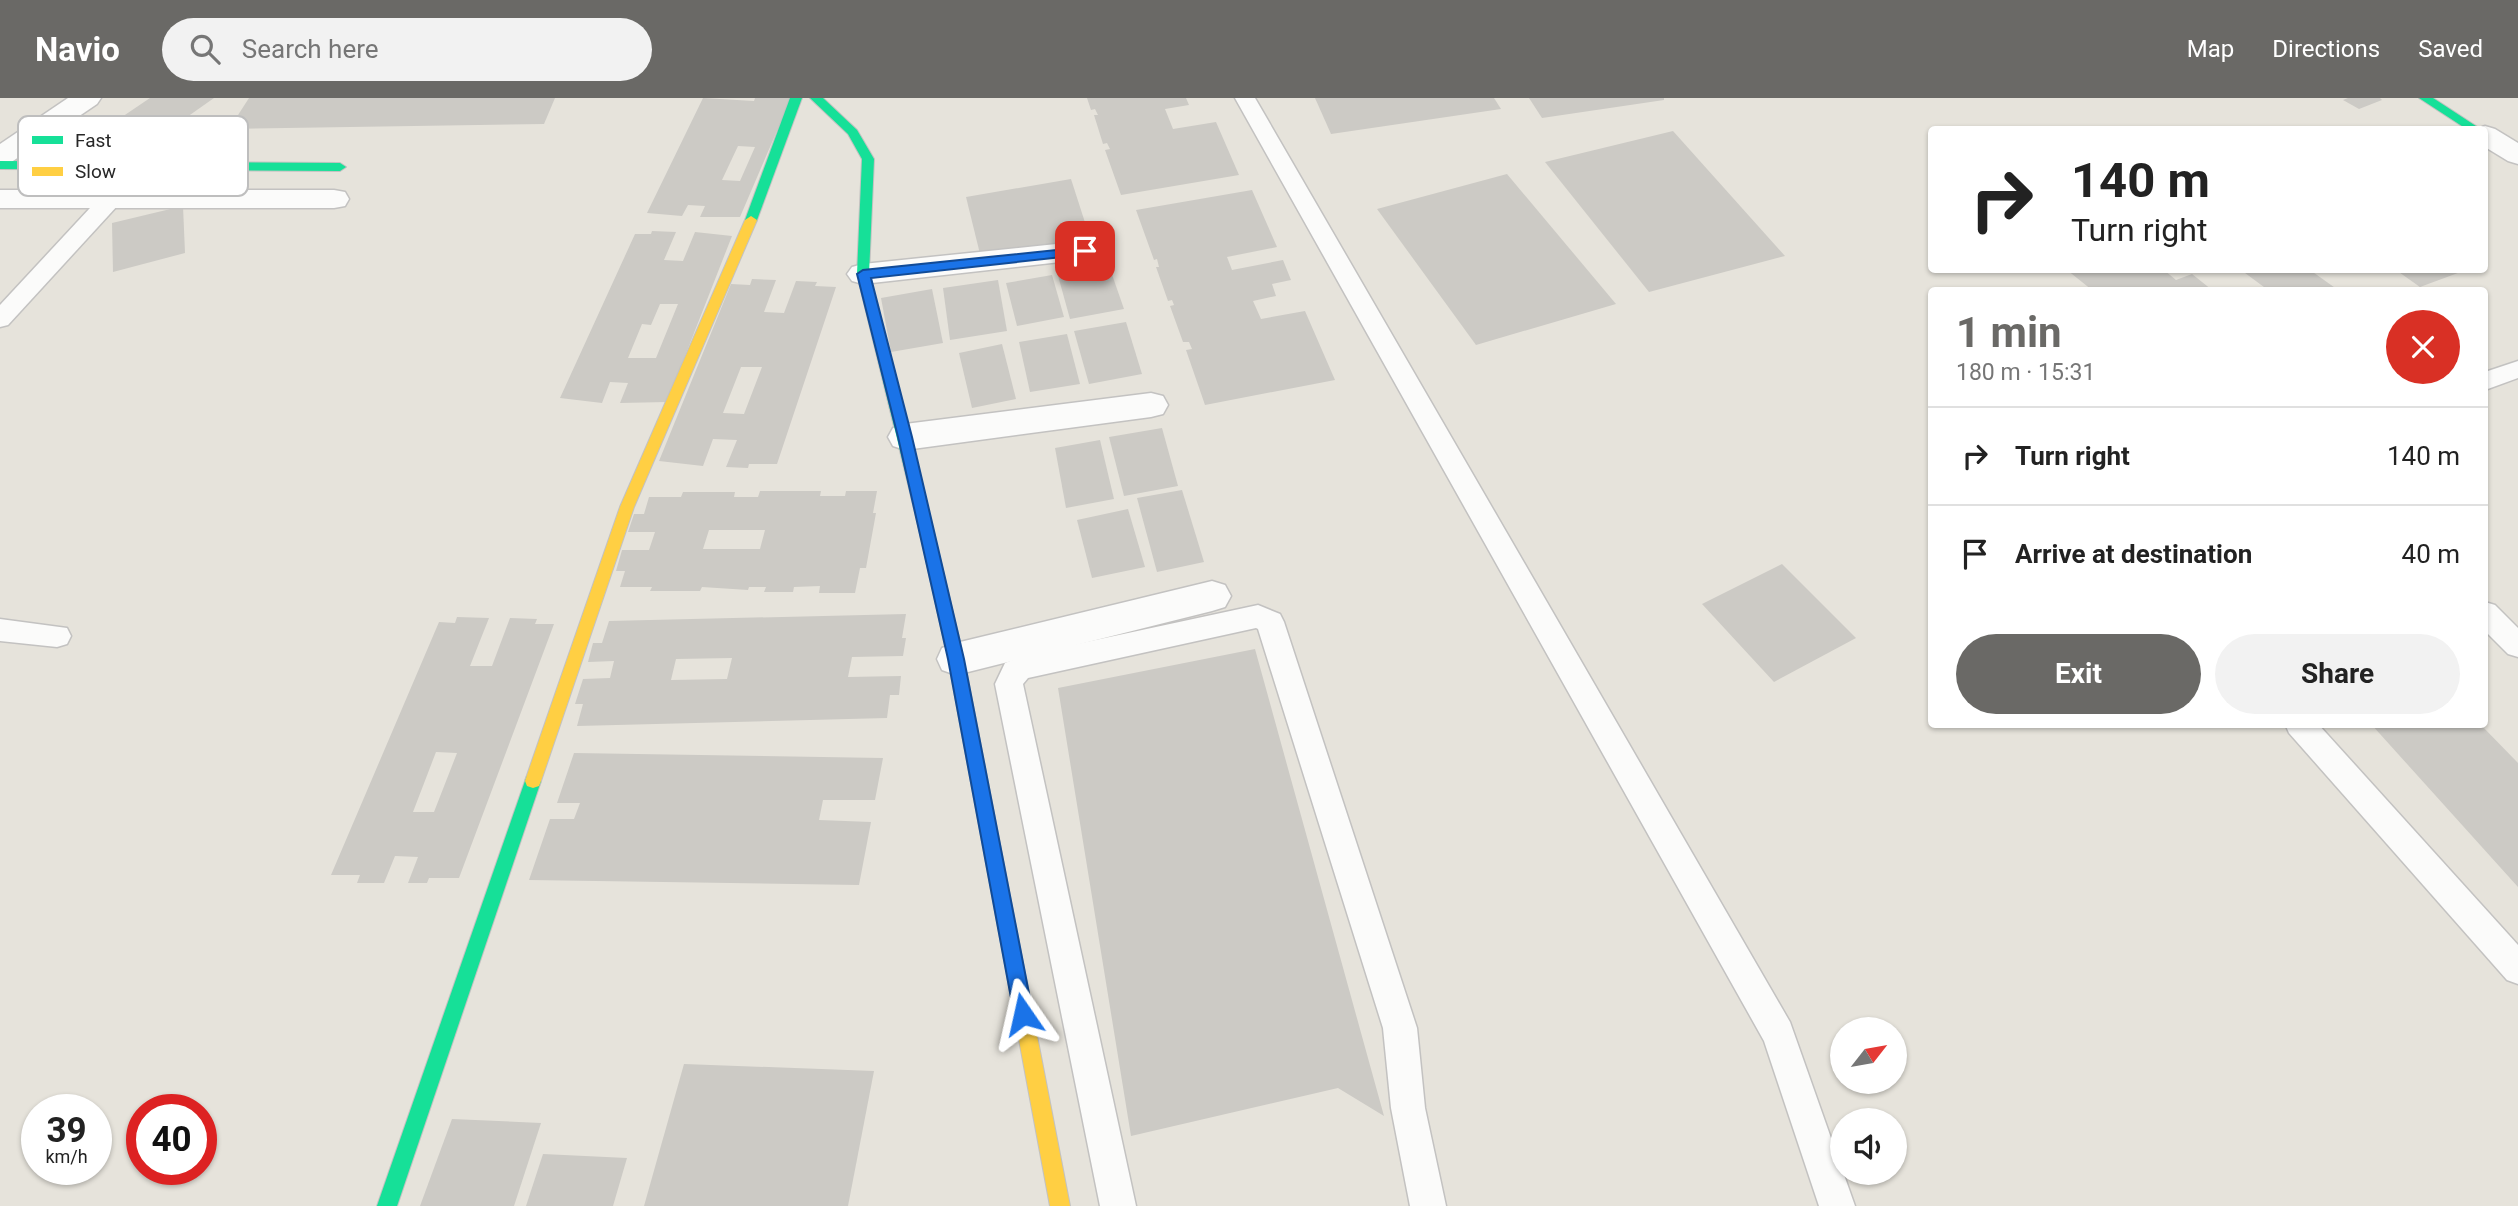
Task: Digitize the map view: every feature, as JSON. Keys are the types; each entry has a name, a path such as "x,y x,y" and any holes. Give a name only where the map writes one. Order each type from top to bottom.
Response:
{"street":[{"path":"61,116 88,98"},
{"path":"387,1206 626,507 751,220 796,98"},
{"path":"816,98 853,132 867,159 863,274 905,437 956,659 1060,1206"},
{"path":"2425,98 2470,126"},
{"path":"2488,137 2518,155"},
{"path":"0,157 18,145"},
{"path":"0,165 18,165"},
{"path":"248,166 340,167"},
{"path":"0,199 334,199"},
{"path":"863,274 1085,251"},
{"path":"905,437 1151,405"},
{"path":"956,659 1212,596"}],"lane":[{"path":"1245,98 1778,1034 1837,1206"},
{"path":"0,319 111,199"},
{"path":"2488,380 2518,369"},
{"path":"1118,1206 1009,684 1015,671 1026,667 1258,616 1270,622 1400,1028 1408,1108 1428,1206"},
{"path":"2488,616 2518,646"},
{"path":"0,630 57,636"},
{"path":"2303,728 2518,969"}],"building":[{"path":"150,98 214,98 188,116 123,116"},
{"path":"249,98 555,98 544,124 248,129 248,116 237,116"},
{"path":"703,98 754,101 755,98 791,98 740,217 700,217 705,206 688,205 682,216 647,213","holes":["738,146 755,147 740,181 722,180"]},
{"path":"1087,98 1186,98 1189,105 1165,109 1173,129 1216,122 1239,175 1121,195 1105,150 1110,149 1107,143 1103,144 1094,115 1098,115 1095,109 1091,110"},
{"path":"1315,98 1494,98 1501,109 1331,134"},
{"path":"1529,98 1664,98 1664,100 1542,118"},
{"path":"2343,100 2382,100 2359,109"},
{"path":"1673,131 1785,256 1649,292 1545,162"},
{"path":"1507,174 1616,304 1476,345 1377,209"},
{"path":"1071,179 1090,238 981,258 966,197"},
{"path":"1252,190 1277,247 1227,257 1232,270 1283,260 1291,280 1272,284 1276,296 1253,301 1261,319 1305,311 1335,380 1205,405 1186,350 1192,349 1189,342 1183,342 1170,306 1174,305 1172,300 1168,301 1156,267 1159,267 1157,259 1154,260 1136,210"},
{"path":"183,206 185,253 113,272 112,223"},
{"path":"652,231 676,232 664,260 683,261 695,232 732,236 667,402 620,403 628,383 610,382 602,403 560,398 635,234 651,234","holes":["660,304 678,304 656,358 628,358 642,324 651,325"]},
{"path":"1108,263 1124,309 1070,319 1057,272"},
{"path":"2071,273 2168,273 2176,280 2192,274 2208,287 2088,287"},
{"path":"2245,273 2314,273 2334,287 2264,287"},
{"path":"2400,273 2458,273 2420,287"},
{"path":"1052,275 1064,317 1017,326 1006,283"},
{"path":"752,279 776,280 764,312 784,313 796,281 817,282 815,286 836,287 777,464 749,464 748,468 726,467 737,440 713,439 703,466 659,461 731,284 750,285","holes":["741,367 762,367 744,414 723,413"]},
{"path":"998,280 1007,331 950,340 943,288"},
{"path":"932,289 943,343 891,352 881,298"},
{"path":"1126,322 1142,374 1089,384 1074,331"},
{"path":"1067,334 1080,384 1030,392 1019,342"},
{"path":"1002,344 1016,399 972,408 959,353"},
{"path":"1162,428 1178,486 1124,496 1109,437"},
{"path":"1100,440 1114,499 1066,508 1055,448"},
{"path":"1182,490 1204,562 1157,572 1137,498"},
{"path":"760,491 821,491 820,496 845,496 846,491 877,491 873,513 876,513 866,568 860,568 855,593 819,593 820,586 794,587 793,592 764,592 766,587 749,587 748,590 702,587 700,591 650,591 652,587 620,587 625,571 616,571 622,550 649,550 655,532 628,532 634,514 644,514 649,497 681,497 683,492 735,492 734,497 758,497","holes":["709,530 765,530 760,549 703,549"]},
{"path":"1128,509 1145,567 1092,578 1077,520"},
{"path":"1782,564 1856,638 1774,682 1702,604"},
{"path":"906,614 902,638 906,638 903,656 852,657 848,677 901,676 899,695 890,695 887,718 577,726 583,704 575,704 583,679 610,678 614,661 588,662 593,643 602,643 609,621","holes":["732,658 727,679 671,680 676,659"]},
{"path":"457,617 489,618 470,666 492,666 510,618 537,619 535,624 554,624 459,878 429,878 427,883 408,883 418,857 395,856 384,883 357,883 360,875 331,875 439,622 455,623","holes":["436,752 457,753 434,812 413,812"]},
{"path":"1255,649 1384,1116 1338,1088 1131,1136 1058,688"},
{"path":"2375,728 2484,728 2518,763 2518,887"},
{"path":"574,753 883,758 875,800 823,800 819,820 871,822 859,885 529,880 550,819 574,819 580,803 557,803"},
{"path":"684,1064 874,1071 848,1206 644,1206"},
{"path":"452,1119 541,1123 514,1206 420,1206"},
{"path":"543,1154 627,1158 613,1206 526,1206"}],"traffic: fast":[{"path":"751,220 796,98"},
{"path":"816,98 853,132 868,159 863,274 926,529"},
{"path":"2425,98 2470,126"},
{"path":"0,165 18,165"},
{"path":"248,166 340,167"},
{"path":"387,1206 533,781"}],"traffic: slow":[{"path":"533,781 627,507 751,220"},
{"path":"926,529 956,659 1060,1206"}],"route":[{"path":"1023,1014 956,659 905,437 863,274 1085,251"}]}
